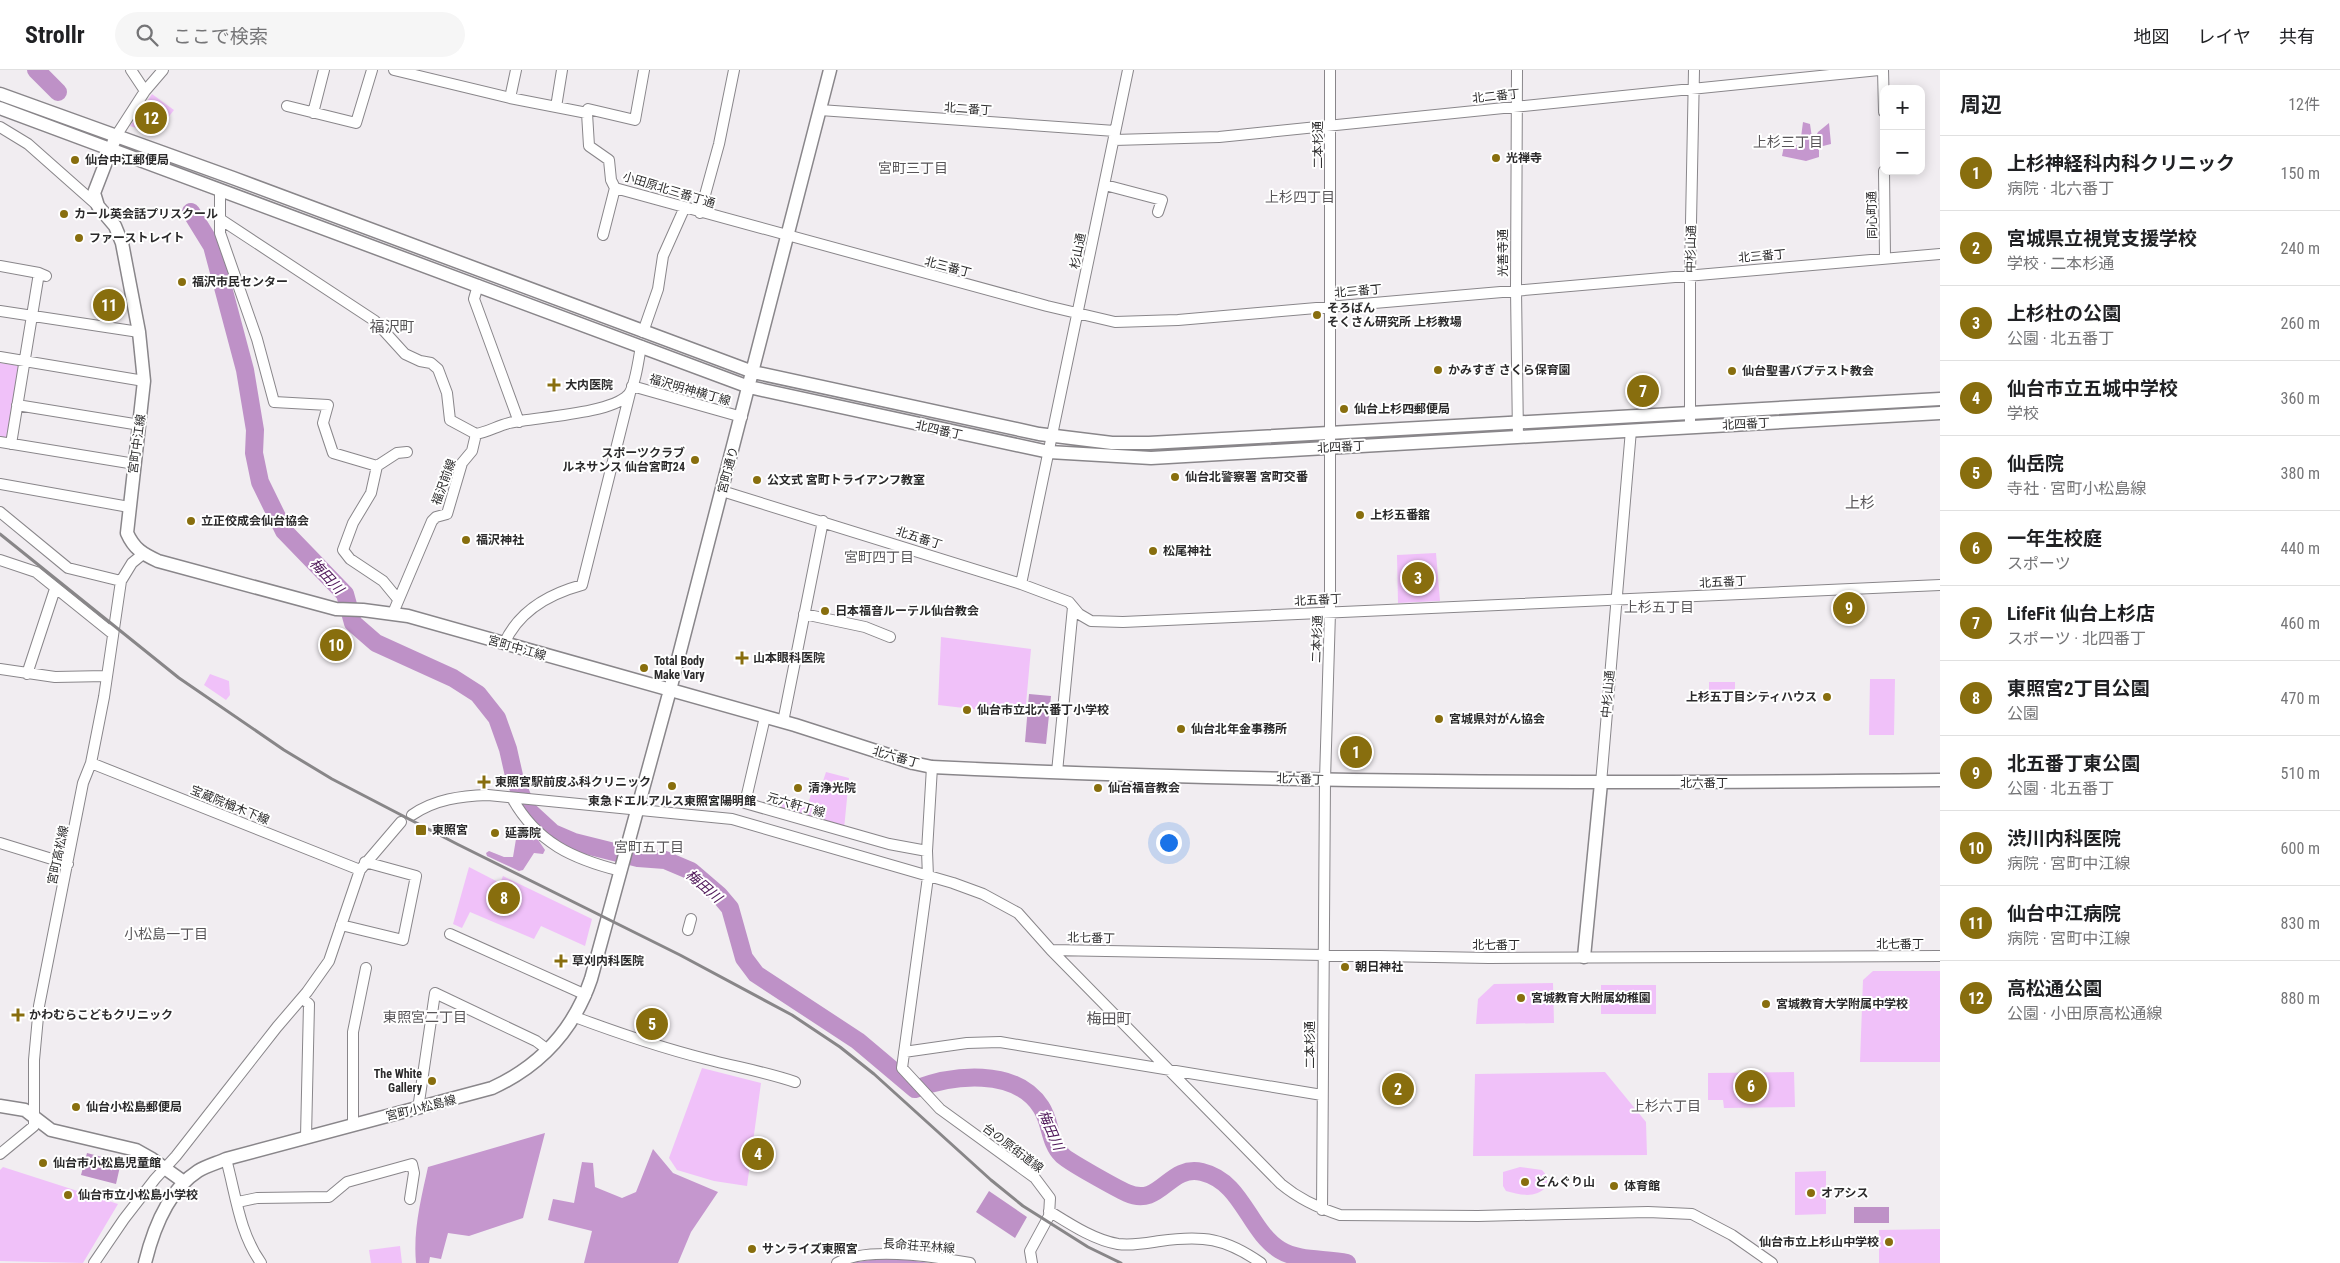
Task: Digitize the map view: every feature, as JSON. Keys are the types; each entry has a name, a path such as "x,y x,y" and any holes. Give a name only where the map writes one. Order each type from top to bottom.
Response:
{"street":[{"path":"131,70 145,91"},
{"path":"98,206 94,193 116,136 145,91 163,70"},
{"path":"313,113 324,70"},
{"path":"287,106 356,124 372,70"},
{"path":"394,70 556,108 587,113 588,109 635,120 644,70"},
{"path":"510,98 516,70"},
{"path":"556,108 562,70"},
{"path":"700,213 719,144 734,70"},
{"name":"宮町通り","path":"622,870 742,417 830,70"},
{"name":"杉山通","path":"1021,584 1128,70"},
{"name":"二本杉通","path":"1322,1210 1325,780 1330,612 1328,306 1330,70"},
{"name":"光善寺通","path":"1517,70 1516,290 1518,436"},
{"name":"中杉山通","path":"1690,427 1690,274 1694,70"},
{"path":"1881,70 1882,85"},
{"name":"北二番丁","path":"820,110 1114,135 1219,137 1881,70"},
{"name":"北四番丁","path":"0,94 753,372 961,419 1052,436 1130,444 1940,399"},
{"name":"北四番丁","path":"0,108 749,387 1049,452 1151,458 1940,412"},
{"name":"小田原北三番丁通","path":"587,113 589,146 610,160 611,180 616,188 684,209 788,237"},
{"path":"0,127 28,144 98,206"},
{"name":"同心町通","path":"1884,175 1885,258"},
{"path":"1104,185 1162,200 1158,212"},
{"path":"603,235 616,188"},
{"path":"220,191 220,233 258,339 274,402 328,404 323,423 332,453 377,466"},
{"name":"宮町中江線","path":"98,206 115,226 122,242 139,332 144,381 127,533 132,545 143,554 158,561 340,609 393,613 670,690"},
{"path":"643,332 658,289 663,256 684,209"},
{"path":"220,219 375,321 405,354 420,361 431,363 438,369 447,393 450,420 476,434 490,432 507,423 576,414 621,401 631,390"},
{"name":"北三番丁","path":"788,237 1078,314 1115,322 1178,320 1690,274 1940,254"},
{"path":"0,266 43,275 32,316 11,444"},
{"path":"478,285 474,299 519,422"},
{"path":"0,311 139,332"},
{"path":"504,644 510,631 522,616 558,592 582,585 631,390 640,346"},
{"path":"0,357 144,381"},
{"name":"福沢明神横丁線","path":"631,390 742,417"},
{"path":"17,405 140,424"},
{"name":"中杉山通","path":"1584,957 1631,430"},
{"name":"福沢前線","path":"393,613 398,598 421,553 432,521 436,517 447,514 462,464 472,451 476,434"},
{"path":"0,442 135,464"},
{"path":"398,598 383,581 350,559 343,550 354,523 371,493 377,466 398,453 407,452"},
{"path":"0,484 129,507"},
{"name":"北五番丁","path":"722,491 1021,584 1069,602 1091,621 1123,622 1940,585"},
{"path":"0,512 68,568 121,581"},
{"path":"782,722 823,521"},
{"name":"宮町高松線","path":"35,1118 34,1060 38,1012 83,784 91,763 104,697 121,581 132,563 143,554"},
{"path":"0,560 36,572 113,634"},
{"path":"28,674 55,589"},
{"path":"1057,772 1073,607"},
{"path":"804,614 865,627 890,637"},
{"path":"0,669 55,676 106,676"},
{"name":"北六番丁","path":"670,690 782,722 913,763 932,767 1325,780 1760,784 1940,780"},
{"name":"元六軒丁線","path":"765,717 745,803 889,844 927,851"},
{"name":"宝蔵院楢木下線","path":"91,763 362,866 417,877 403,940 342,926"},
{"path":"932,767 927,851 928,877 904,1052 967,1043 1000,1042 1322,1095"},
{"path":"412,815 422,808 462,796 637,808 732,819 983,894 1018,914 1281,1184 1322,1210 1350,1215 1478,1216 1648,1212 1692,1214 1732,1234 1772,1263"},
{"path":"513,798 529,822 550,844 587,860 622,870"},
{"path":"94,1263 124,1219 302,998 329,961 362,866 401,822"},
{"path":"0,843 68,864"},
{"name":"宮町小松島線","path":"144,1263 161,1216 184,1182 198,1171 226,1159 492,1088 524,1070 548,1050 575,1017 586,995 622,870"},
{"path":"450,934 586,995"},
{"name":"北七番丁","path":"1051,950 1236,952 1324,956 1940,956"},
{"path":"353,1125 353,1032 366,968"},
{"path":"418,1109 435,993 536,1041 548,1050"},
{"path":"302,998 308,1004 306,1137"},
{"path":"575,1017 663,1047 762,1071 796,1082"},
{"name":"台の原街道線","path":"904,1052 902,1068 940,1109 1035,1178 1050,1198 1049,1211"},
{"path":"0,1106 25,1110 52,1130 136,1150 184,1182"},
{"path":"0,1154 34,1126 35,1118"},
{"path":"226,1159 238,1202 240,1220 249,1246 261,1263"},
{"path":"238,1202 256,1198 330,1197 347,1182 412,1164 414,1173 410,1199"},
{"path":"1032,1263 1030,1252 1049,1211 1078,1229 1118,1244 1133,1244 1186,1237 1221,1240 1261,1263"},
{"name":"長命荘平林線","path":"837,1263 859,1257 887,1254 940,1258 970,1263"}],"shaded area":[{"path":"152,94 174,110 155,134 130,126"},
{"path":"1803,122 1810,124 1814,140 1818,132 1829,123 1831,144 1819,147 1819,157 1806,161 1782,156 1784,146 1800,145"},
{"path":"0,363 20,366 8,440 0,438"},
{"path":"1470,431 1470,436 1370,441 1370,436"},
{"path":"1436,553 1440,601 1398,603 1397,555"},
{"path":"1842,594 1855,594 1855,622 1843,622"},
{"path":"941,637 1031,649 1025,715 938,705"},
{"path":"210,674 229,681 230,695 226,700 204,685"},
{"path":"1870,679 1895,679 1894,735 1869,735"},
{"path":"1709,682 1735,682 1735,696 1709,694"},
{"path":"1029,694 1051,696 1046,744 1025,742"},
{"path":"826,772 849,778 844,829 780,811 783,802 807,808 815,780 823,781"},
{"path":"527,832 534,834 545,850 543,854 534,853 523,870 519,871 487,856 486,853 489,851 504,857 513,857 516,839 523,837"},
{"path":"469,867 500,883 503,876 592,919 585,946 541,926 534,939 470,912 462,928 453,924"},
{"path":"1873,971 1940,971 1940,1062 1860,1062 1863,980"},
{"path":"1553,983 1554,1023 1476,1024 1478,999 1494,984"},
{"path":"1601,985 1656,985 1656,1014 1601,1014"},
{"path":"702,1068 761,1083 747,1186 714,1181 677,1170 669,1158"},
{"path":"1605,1072 1646,1122 1647,1155 1473,1156 1475,1074"},
{"path":"1794,1072 1795,1107 1724,1108 1723,1100 1708,1100 1708,1073"},
{"path":"545,1133 523,1218 469,1236 448,1233 441,1259 430,1257 429,1263 416,1263 415,1251 420,1203 428,1167"},
{"path":"653,1149 673,1173 718,1192 691,1232 678,1263 584,1263 592,1231 548,1220 553,1199 574,1203 582,1162 593,1163 595,1187 622,1198 636,1192"},
{"path":"87,1153 121,1162 116,1184 81,1175"},
{"path":"3,1167 118,1204 83,1263 0,1261 0,1170"},
{"name":"どんぐり山","path":"1520,1167 1542,1170 1547,1176 1547,1186 1538,1193 1528,1195 1506,1191 1503,1186 1503,1172"},
{"name":"オアシス","path":"1826,1171 1826,1214 1795,1215 1795,1172"},
{"path":"989,1191 1027,1217 1015,1238 976,1212"},
{"path":"1854,1207 1889,1207 1889,1223 1854,1223"},
{"path":"1940,1229 1940,1263 1879,1263 1879,1230"},
{"path":"400,1246 402,1263 371,1263 369,1250"},
{"path":"889,1257 929,1263 851,1263"}],"waterway":[{"name":"梅田川","path":"36,70 58,92"},
{"name":"梅田川","path":"191,212 212,246 245,370 255,430 254,453 260,482 284,531 345,594 353,623 376,643 453,678 478,694 497,718 508,749 515,780 528,810 553,833 574,842 638,858 665,860 691,871 719,895 730,908 744,958 756,974 858,1041 915,1089 947,1080 964,1078 999,1080 1016,1085 1030,1094 1041,1107 1058,1150 1082,1169 1127,1193 1139,1196 1157,1191 1181,1174 1190,1171 1202,1172 1216,1177 1227,1186 1260,1231 1280,1250 1304,1258 1347,1263"}],"railway":[{"path":"0,534 179,678 284,750 332,779 457,844 680,955 792,1015 840,1047 874,1074 991,1180 1023,1206 1088,1247 1121,1263"}],"place":[{"name":"高松通公園","path":"151,118"},
{"name":"光禅寺","path":"1496,158"},
{"name":"仙台中江郵便局","path":"75,160"},
{"name":"カール英会話プリスクール","path":"64,214"},
{"name":"ファーストレイト","path":"79,238"},
{"name":"福沢市民センター","path":"182,282"},
{"name":"仙台中江病院","path":"109,305"},
{"name":"そろばん そくさん研究所 上杉教場","path":"1317,315"},
{"name":"かみすぎ さくら保育園","path":"1438,370"},
{"name":"仙台聖書バプテスト教会","path":"1732,371"},
{"name":"大内医院","path":"554,385"},
{"name":"LifeFit 仙台上杉店","path":"1643,391"},
{"name":"仙台上杉四郵便局","path":"1344,409"},
{"name":"スポーツクラブ ルネサンス 仙台宮町24","path":"695,460"},
{"name":"仙台北警察署 宮町交番","path":"1175,477"},
{"name":"公文式 宮町トライアンフ教室","path":"757,480"},
{"name":"上杉五番舘","path":"1360,515"},
{"name":"立正佼成会仙台協会","path":"191,521"},
{"name":"福沢神社","path":"466,540"},
{"name":"松尾神社","path":"1153,551"},
{"name":"上杉杜の公園","path":"1418,578"},
{"name":"北五番丁東公園","path":"1849,608"},
{"name":"日本福音ルーテル仙台教会","path":"825,611"},
{"name":"渋川内科医院","path":"336,645"},
{"name":"山本眼科医院","path":"742,658"},
{"name":"Total Body Make Vary","path":"644,668"},
{"name":"上杉五丁目シティハウス","path":"1827,697"},
{"name":"仙台市立北六番丁小学校","path":"967,710"},
{"name":"宮城県対がん協会","path":"1439,719"},
{"name":"仙台北年金事務所","path":"1181,729"},
{"name":"上杉神経科内科クリニック","path":"1356,752"},
{"name":"東照宮駅前皮ふ科クリニック","path":"484,782"},
{"name":"東急ドエルアルス東照宮陽明館","path":"672,786"},
{"name":"清浄光院","path":"798,788"},
{"name":"仙台福音教会","path":"1098,788"},
{"name":"東照宮","path":"421,830"},
{"name":"延壽院","path":"495,833"},
{"name":"東照宮2丁目公園","path":"504,898"},
{"name":"草刈内科医院","path":"561,961"},
{"name":"朝日神社","path":"1345,967"},
{"name":"宮城教育大附属幼稚園","path":"1521,998"},
{"name":"宮城教育大学附属中学校","path":"1766,1004"},
{"name":"かわむらこどもクリニック","path":"18,1015"},
{"name":"仙岳院","path":"652,1024"},
{"name":"The White Gallery","path":"432,1081"},
{"name":"一年生校庭","path":"1751,1086"},
{"name":"宮城県立視覚支援学校","path":"1398,1089"},
{"name":"仙台小松島郵便局","path":"76,1107"},
{"name":"仙台市立五城中学校","path":"758,1154"},
{"name":"仙台市小松島児童館","path":"43,1163"},
{"name":"どんぐり山","path":"1525,1182"},
{"name":"体育館","path":"1614,1186"},
{"name":"オアシス","path":"1811,1193"},
{"name":"仙台市立小松島小学校","path":"68,1195"},
{"name":"仙台市立上杉山中学校","path":"1889,1242"},
{"name":"サンライズ東照宮","path":"752,1249"}],"district":[{"name":"上杉三丁目","path":"1788,142"},
{"name":"宮町三丁目","path":"913,168"},
{"name":"上杉四丁目","path":"1300,197"},
{"name":"福沢町","path":"392,327"},
{"name":"上杉","path":"1860,503"},
{"name":"宮町四丁目","path":"879,557"},
{"name":"上杉五丁目","path":"1659,607"},
{"name":"宮町五丁目","path":"649,847"},
{"name":"小松島一丁目","path":"166,934"},
{"name":"東照宮二丁目","path":"425,1017"},
{"name":"梅田町","path":"1109,1019"},
{"name":"上杉六丁目","path":"1666,1106"}]}
